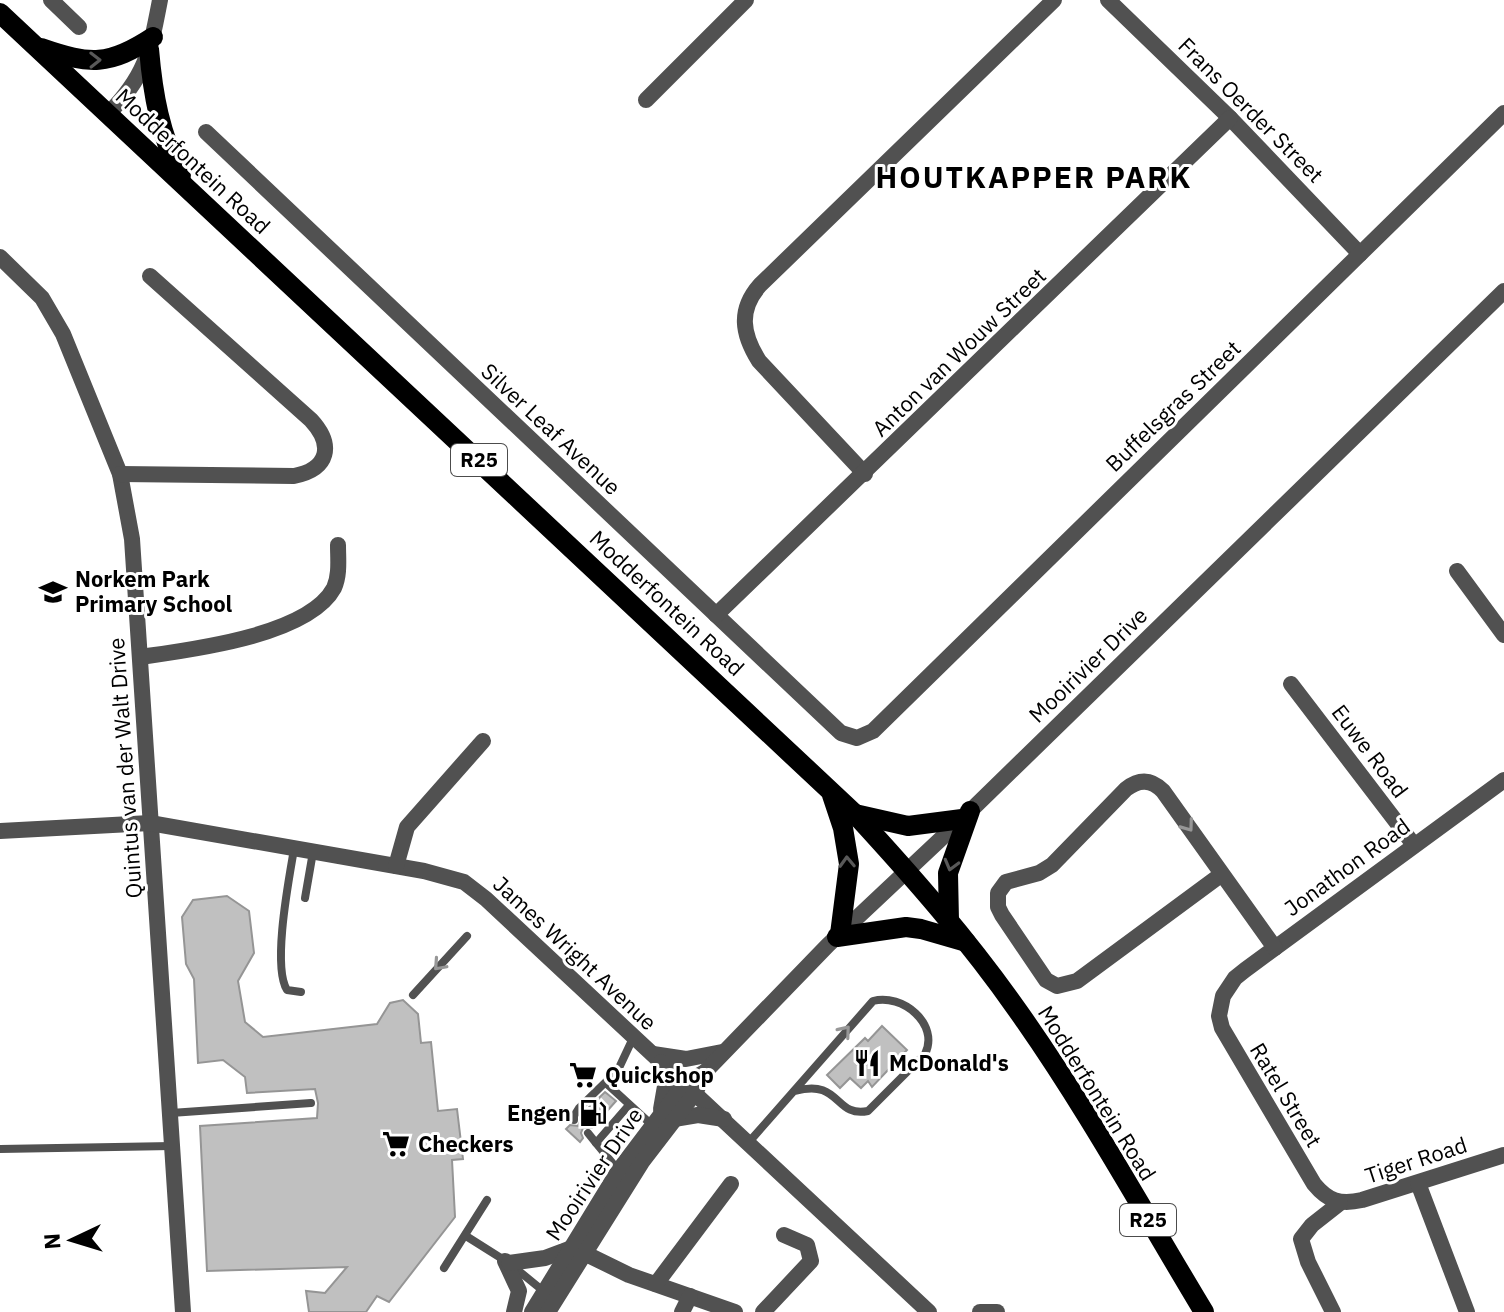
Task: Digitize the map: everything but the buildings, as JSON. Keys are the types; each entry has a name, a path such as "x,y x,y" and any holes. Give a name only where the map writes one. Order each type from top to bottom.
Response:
{"main road":[{"name":"Modderfontein Road","path":"0,13 855,814 966,942 1037,1039 1204,1312"},
{"path":"34,45 65,56 97,62 151,43 152,84 160,128 188,190"},
{"path":"831,791 843,828 849,864 838,935 906,927 966,942"},
{"path":"855,814 908,826 966,815 948,873 949,921"}],"street":[{"path":"51,0 79,27"},
{"path":"107,115 140,76 160,0"},
{"path":"646,100 746,0"},
{"path":"865,474 759,361 751,349 744,326 747,303 760,285 1054,0"},
{"name":"Frans Oerder Street","path":"1108,0 1230,118 1360,254"},
{"name":"Buffelsgras Street","path":"873,731 1504,113"},
{"name":"Anton van Wouw Street","path":"716,615 1230,118"},
{"name":"Silver Leaf Avenue","path":"206,132 841,733 857,738 873,731"},
{"name":"Quintus van der Walt Drive","path":"0,257 42,298 54,317 120,474 132,539 183,1312"},
{"path":"120,474 294,476 307,473 324,456 324,436 311,420 150,276"},
{"name":"Mooirivier Drive","path":"532,1312 549,1301 623,1177 661,1124 723,1052 838,935 966,815 1504,291"},
{"path":"140,657 222,645 307,614 326,599 334,587 338,575 338,545"},
{"path":"1457,571 1504,635"},
{"name":"Euwe Road","path":"1291,684 1414,845"},
{"path":"396,866 407,827 483,741"},
{"name":"Jonathon Road","path":"1223,996 1235,978 1504,780"},
{"path":"1222,874 1070,984 1057,986 1041,974 998,907 998,893 1002,887 1012,879 1045,870 1126,789 1138,782 1151,782 1163,791 1275,948"},
{"name":"James Wright Avenue","path":"0,831 150,823 396,866 464,882 749,1142 929,1312"},
{"name":"Ratel Street","path":"1223,996 1219,1016 1230,1043 1314,1184 1323,1194 1340,1203"},
{"path":"723,1052 686,1059 657,1058 665,1094 661,1124 698,1115 724,1119"},
{"name":"Tiger Road","path":"1340,1203 1362,1200 1504,1155"},
{"path":"1418,1183 1467,1312"},
{"path":"656,1284 731,1184"},
{"path":"1333,1312 1308,1262 1301,1239 1312,1225 1340,1203"},
{"path":"763,1312 811,1261 807,1245 784,1235"},
{"path":"514,1312 519,1291 507,1262 578,1250 629,1275 735,1312"},
{"path":"682,1312 690,1296"},
{"path":"980,1312 997,1312"}],"lane":[{"path":"294,849 286,896 282,980 287,990 301,992"},
{"path":"305,898 313,852"},
{"path":"413,995 467,936"},
{"path":"749,1142 873,1001 883,998 898,1000 918,1017 927,1030 929,1046 925,1054 868,1111 851,1110 823,1088 795,1091"},
{"path":"574,1120 579,1108 618,1070 634,1036"},
{"path":"606,1083 629,1105 661,1124"},
{"path":"170,1114 311,1103"},
{"path":"596,1143 629,1105"},
{"path":"588,1133 623,1177"},
{"path":"0,1149 172,1146"},
{"path":"444,1268 487,1200"},
{"path":"466,1236 507,1262 549,1301"}],"place":[{"name":"Norkem Park Primary School","path":"53,592"},
{"name":"McDonald's","path":"867,1063"},
{"name":"Quickshop","path":"583,1075"},
{"name":"Engen","path":"593,1113"},
{"name":"Checkers","path":"396,1144"}],"district":[{"name":"HOUTKAPPER PARK","path":"1034,178"}]}
